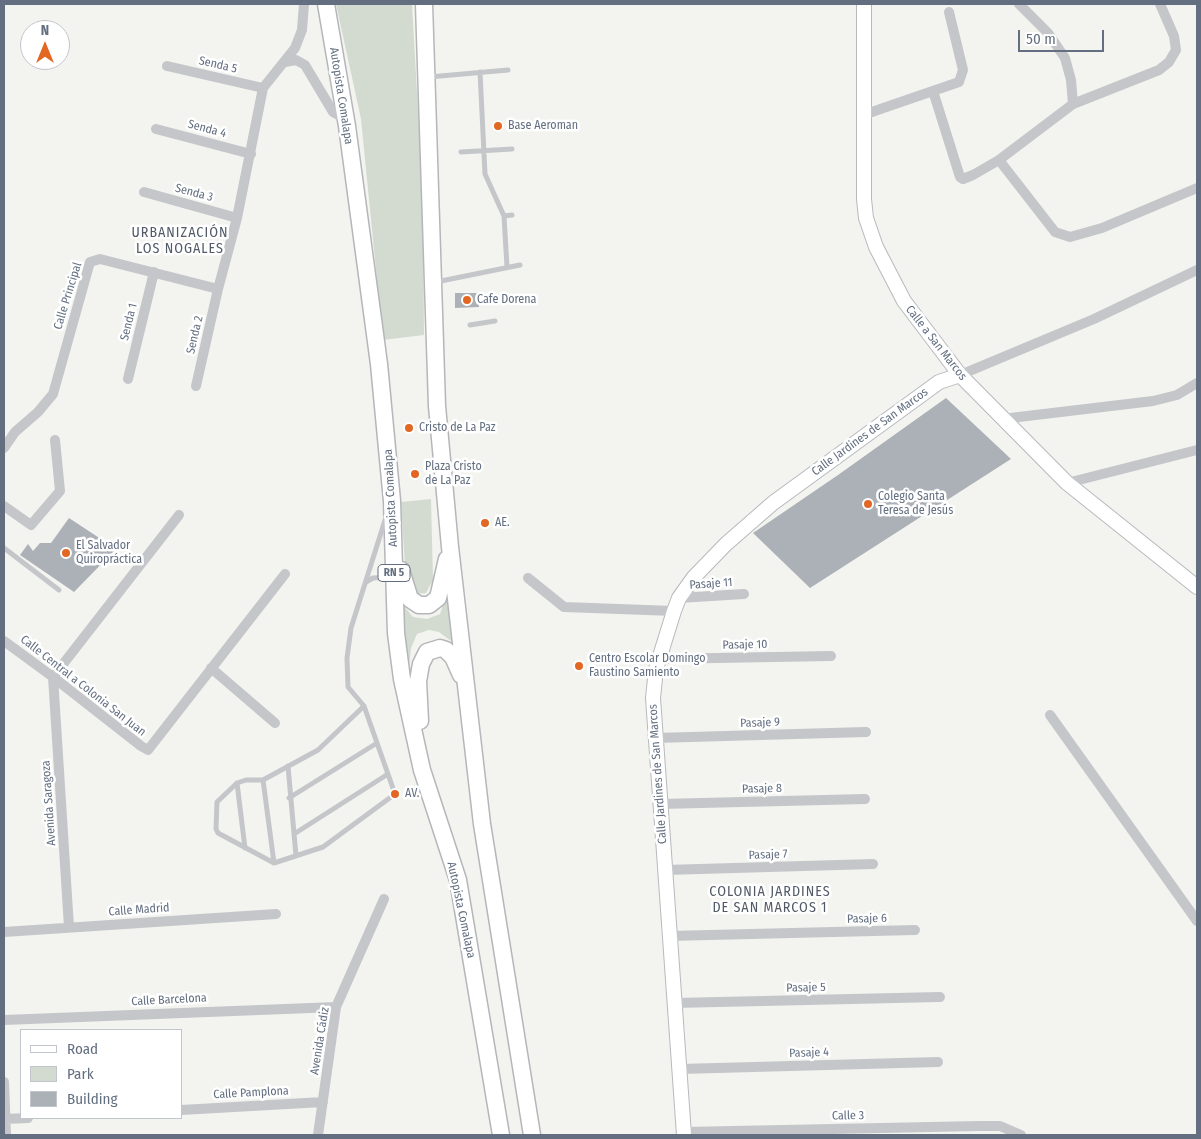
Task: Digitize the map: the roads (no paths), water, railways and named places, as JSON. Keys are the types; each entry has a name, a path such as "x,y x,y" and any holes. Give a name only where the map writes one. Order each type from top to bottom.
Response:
{"highway":[{"name":"Autopista Comalapa","path":"326,4 346,119 379,364 392,501 396,633 402,680 422,770 458,880 501,1135"},
{"path":"424,4 435,282 437,406 450,547 482,824 532,1135"},
{"path":"393,539 406,590 410,599 418,605 429,605 438,598 450,547"},
{"path":"422,770 418,681 421,664 427,652 440,648 446,650 453,657 466,694 471,721"}],"main road":[{"name":"Calle a San Marcos","path":"864,4 863,115 866,218 876,246 904,301 960,375 1066,484 1197,587"},
{"name":"Calle Jardines de San Marcos","path":"684,1134 652,698 659,659 677,605 694,577 726,544 773,503 931,387 960,375"}],"street":[{"path":"218,289 237,218 263,88 295,48 302,30 304,4"},
{"path":"1019,4 1048,33 1065,58 1071,80 1073,104"},
{"path":"933,91 960,177 973,176 999,160 1073,104 1159,70 1169,62 1176,50 1174,36 1160,4"},
{"path":"863,115 959,82 963,77 964,70 949,12"},
{"path":"285,62 296,60 305,65 333,112 346,119"},
{"name":"Senda 5","path":"167,66 263,88"},
{"name":"Senda 4","path":"156,129 251,154"},
{"path":"999,160 1055,232 1070,237 1102,228 1197,188"},
{"name":"Senda 3","path":"144,192 237,218"},
{"name":"Calle Principal","path":"4,448 15,432 53,394 90,262 100,259 218,289"},
{"path":"960,375 1094,319 1197,270"},
{"name":"Senda 1","path":"128,379 154,272"},
{"name":"Senda 2","path":"196,386 218,289"},
{"path":"1002,419 1152,401 1177,395 1197,383"},
{"path":"4,506 31,525 60,491 55,440"},
{"path":"1066,484 1197,450"},
{"path":"53,677 179,515"},
{"path":"275,723 211,668 285,574"},
{"name":"Pasaje 11","path":"528,578 564,608 677,605 744,594"},
{"name":"Calle Central a Colonia San Juan","path":"4,641 148,750 211,668"},
{"name":"Pasaje 10","path":"659,659 831,656"},
{"name":"Avenida Saragoza","path":"53,677 69,927"},
{"path":"1050,715 1197,921"},
{"name":"Pasaje 9","path":"655,738 866,732"},
{"name":"Pasaje 8","path":"660,804 865,799"},
{"name":"Pasaje 7","path":"664,870 873,864"},
{"name":"Avenida Cádiz","path":"318,1135 336,1007 384,899"},
{"name":"Calle Madrid","path":"4,932 276,914"},
{"name":"Pasaje 6","path":"669,936 915,930"},
{"name":"Pasaje 5","path":"674,1003 940,997"},
{"name":"Calle Barcelona","path":"4,1020 336,1007"},
{"name":"Pasaje 4","path":"680,1069 938,1062"},
{"path":"4,1082 6,1135"},
{"name":"Calle Pamplona","path":"182,1110 323,1102"},
{"path":"5,1119 20,1118"},
{"name":"Calle 3","path":"684,1134 980,1126 1011,1129 1021,1135"}],"lane":[{"path":"428,77 508,70"},
{"path":"480,72 485,174 504,216 507,267"},
{"path":"460,152 512,149"},
{"path":"504,216 512,215"},
{"path":"435,282 492,272 497,268 520,265"},
{"path":"470,325 495,321"},
{"path":"364,706 318,750 263,780 246,780 237,783 217,802 216,830 226,839 274,863 323,847 395,794 364,706 348,687 347,658 351,628 392,501"},
{"path":"4,548 59,590"},
{"path":"366,582 373,578 394,577"},
{"path":"290,798 377,743"},
{"path":"288,766 296,856"},
{"path":"294,834 388,774"},
{"path":"263,780 274,863"},
{"path":"237,783 245,848"}],"place":[{"name":"Base Aeroman","path":"498,126"},
{"name":"Cafe Dorena","path":"467,300"},
{"name":"Cristo de La Paz","path":"409,428"},
{"name":"Plaza Cristo de La Paz","path":"415,474"},
{"name":"Colegio Santa Teresa de Jesús","path":"868,504"},
{"name":"AE.","path":"485,523"},
{"name":"El Salvador Quiropráctica","path":"66,553"},
{"name":"Centro Escolar Domingo Faustino Samiento","path":"579,666"},
{"name":"AV.","path":"395,794"}],"district":[{"name":"URBANIZACIÓN LOS NOGALES","path":"180,242"},
{"name":"COLONIA JARDINES DE SAN MARCOS 1","path":"770,900"}]}
